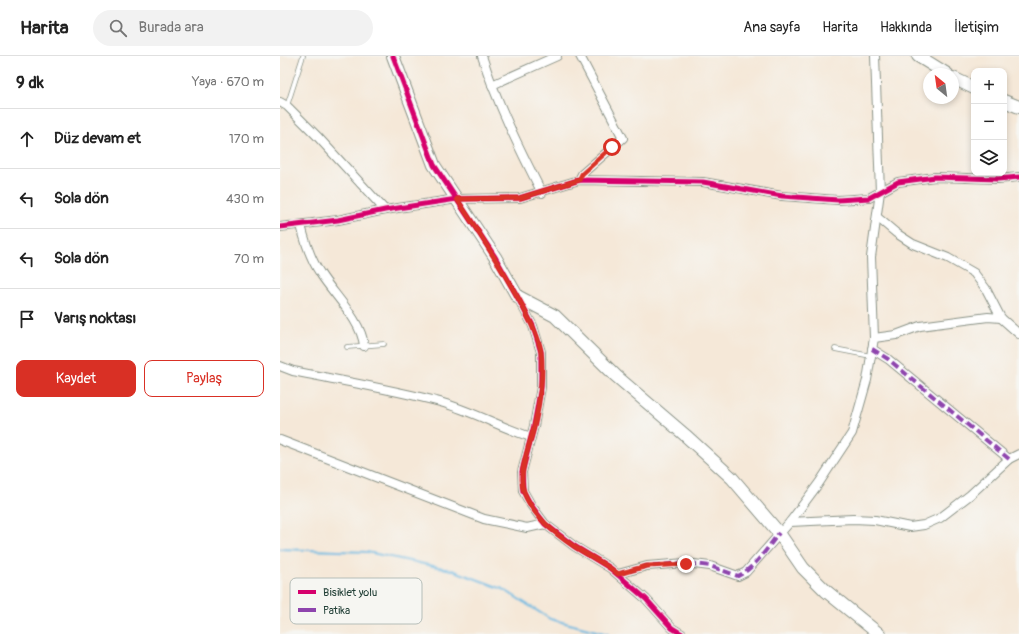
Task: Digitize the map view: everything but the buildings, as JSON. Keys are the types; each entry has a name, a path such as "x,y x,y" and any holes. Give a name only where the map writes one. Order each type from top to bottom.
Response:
{"street":[{"path":"393,56 434,165 495,257 533,326 541,352 541,387 522,472 523,491 545,524 574,546 618,574 646,599 672,628 682,634"},
{"path":"482,56 492,85 524,157 542,192"},
{"path":"492,85 557,56"},
{"path":"579,180 582,174 623,138 580,56"},
{"path":"618,574 647,566 686,564 710,566 738,576 746,572 790,522 819,483 852,433 867,380 874,338 871,257 880,192 875,56"},
{"path":"918,56 937,68"},
{"path":"959,81 971,87"},
{"path":"1007,102 1019,107"},
{"path":"284,104 317,136 385,210"},
{"path":"280,228 338,220 385,210 457,199 520,198 579,180 703,182 782,196 838,200 869,198 898,182 935,177 998,180 1019,177"},
{"path":"877,217 912,244 948,258 974,273 986,289 1000,318 1019,334"},
{"path":"301,225 310,256 320,273 358,325 364,346"},
{"path":"517,296 554,316 616,376 685,435 732,478 779,534 803,568 826,591 879,634"},
{"path":"874,338 896,335 920,326 988,317 1000,318"},
{"path":"871,352 888,359 1009,459"},
{"path":"280,366 293,371 440,402 531,437"},
{"path":"280,440 484,519 527,528 545,524"},
{"path":"790,522 854,519 875,520 910,527 924,526 940,518 970,495 1009,459 1019,454"}],"lane":[{"path":"284,104 303,56"},
{"path":"347,347 384,344"},
{"path":"835,349 871,352"}],"waterway":[{"path":"280,549 367,552 452,570 503,589 550,619 608,634"}],"marked path":[{"path":"872,349 888,359 1009,459"},
{"path":"618,574 647,566 686,563 710,566 738,576 756,562 779,533"}],"cycle path":[{"path":"393,56 434,165 495,257 533,326 541,352 541,387 534,426 522,472 523,491 545,524 574,546 610,568 646,599 672,628 682,634"},
{"path":"280,227 338,220 385,210 457,199 520,198 579,180 703,182 782,196 838,200 869,198 898,182 935,177 998,179 1019,177"}],"route":[{"path":"612,147 582,174 579,180 520,198 457,199 495,257 517,296 533,326 541,352 541,387 534,426 522,472 523,491 531,505 545,524 574,546 618,574 647,566 686,564"}]}
